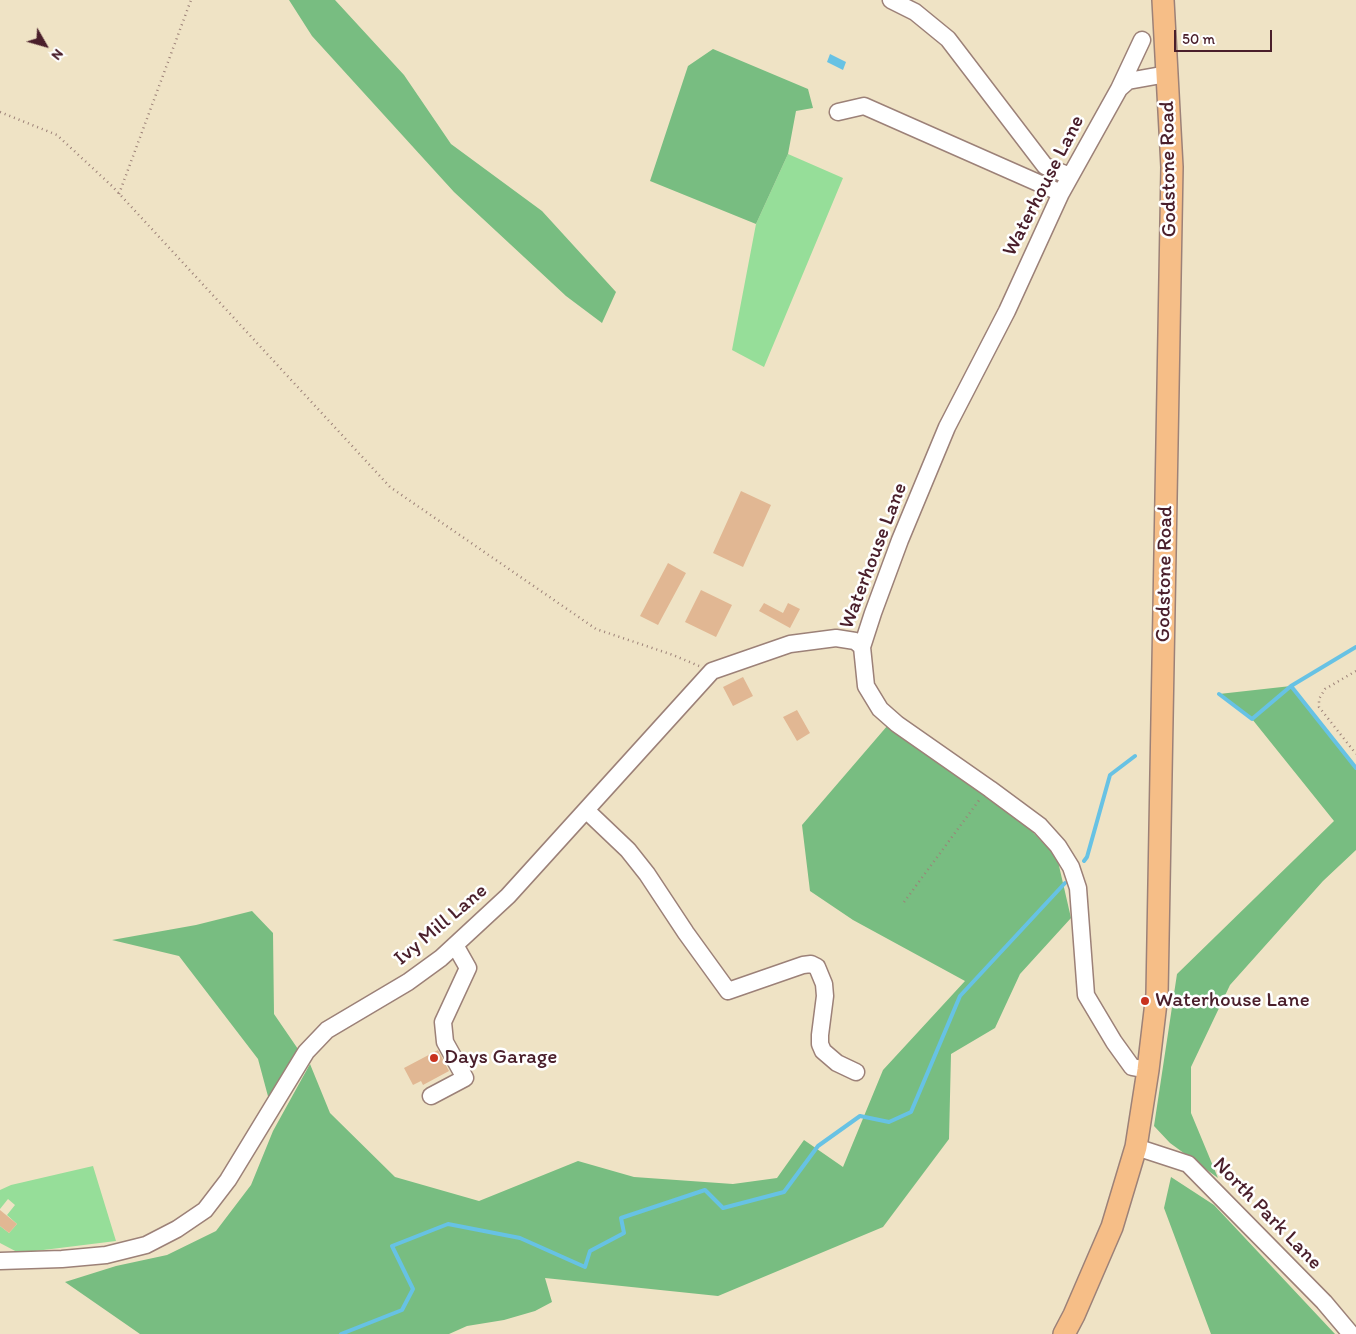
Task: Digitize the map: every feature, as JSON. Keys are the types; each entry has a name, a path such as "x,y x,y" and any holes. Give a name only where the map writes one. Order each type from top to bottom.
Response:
{"main road":[{"name":"Godstone Road","path":"1059,1333 1074,1316 1112,1226 1136,1147 1157,994 1172,168 1163,0"}],"street":[{"path":"891,0 916,12 948,39 1046,166 1070,176"},
{"name":"Waterhouse Lane","path":"1142,40 1119,89 1061,193 1007,311 947,427 900,540 862,647 866,686 880,710 1040,826 1058,846 1071,867 1078,888 1086,995 1114,1042 1132,1067 1148,1070"},
{"path":"1119,89 1128,81 1167,74"},
{"path":"838,112 864,106 1061,193"},
{"name":"Ivy Mill Lane","path":"0,1262 106,1255 146,1245 178,1230 205,1210 228,1180 306,1052 327,1030 408,982 441,958 508,896 712,671 790,644 836,638 854,641 862,647"},
{"path":"587,811 628,850 647,874 728,991 803,965 811,964 817,967 824,984 825,996 820,1044 823,1051 837,1062 856,1072"},
{"path":"431,1096 464,1078 445,1042 443,1022 468,968 455,944"},
{"name":"North Park Lane","path":"1136,1147 1188,1164 1324,1302 1351,1334"}],"path":[{"path":"119,194 191,0"},
{"path":"0,112 58,135 119,194 390,487 596,629 673,655 712,671"},
{"path":"1356,671 1325,689 1319,700 1319,706 1356,754"},
{"path":"904,902 975,806 990,789"}],"green space":[{"path":"289,0 335,0 404,75 451,144 542,211 616,292 602,323 566,296 454,192 312,36"},
{"path":"713,49 808,89 813,108 796,111 788,154 756,224 650,181 688,66"},
{"path":"788,154 843,178 764,367 732,350 756,224"},
{"path":"1291,686 1356,768 1356,850 1323,881 1230,985 1191,1067 1191,1113 1218,1178 1170,1143 1154,1126 1177,974 1334,821 1252,719 1219,694"},
{"path":"888,725 1019,818 1057,857 1071,918 1020,974 995,1028 951,1054 949,1139 883,1227 718,1296 545,1278 552,1302 535,1311 504,1320 467,1326 449,1334 140,1334 65,1282 116,1266 167,1255 216,1231 251,1185 273,1131 310,1064 330,1113 395,1177 479,1201 578,1161 634,1177 733,1184 777,1178 804,1140 843,1167 883,1070 965,981 853,920 810,891 802,825"},
{"path":"252,911 273,933 274,1014 300,1052 269,1100 258,1059 179,956 112,940 196,925"},
{"path":"93,1166 116,1241 19,1253 0,1243 0,1226 9,1233 17,1224 7,1215 15,1205 8,1199 0,1209 0,1190 11,1185"},
{"path":"1171,1177 1214,1205 1335,1334 1211,1334 1164,1208"}],"water":[{"path":"830,54 846,62 843,70 827,62"}],"building":[{"path":"741,491 771,505 743,567 713,553"},
{"path":"668,563 686,573 658,625 640,616"},
{"path":"701,590 732,605 716,637 685,622"},
{"path":"764,603 783,613 788,603 800,609 790,628 759,611"},
{"path":"743,677 753,696 733,706 723,687"},
{"path":"797,710 810,733 797,741 783,717"},
{"name":"Days Garage","path":"438,1050 449,1071 423,1085 421,1081 413,1085 404,1068"},
{"path":"0,1210 17,1224 9,1233 0,1226"}],"waterway":[{"path":"1219,694 1252,719 1291,686 1356,647"},
{"path":"1291,686 1356,768"},
{"path":"1084,861 1087,857 1110,775 1135,756"},
{"path":"341,1334 402,1310 413,1289 392,1246 448,1224 520,1238 585,1267 590,1251 624,1233 621,1218 705,1190 723,1208 784,1192 818,1146 860,1116 889,1122 911,1112 960,996 1065,883"}],"place":[{"name":"Waterhouse Lane","path":"1145,1001"},
{"name":"Days Garage","path":"434,1058"}]}
